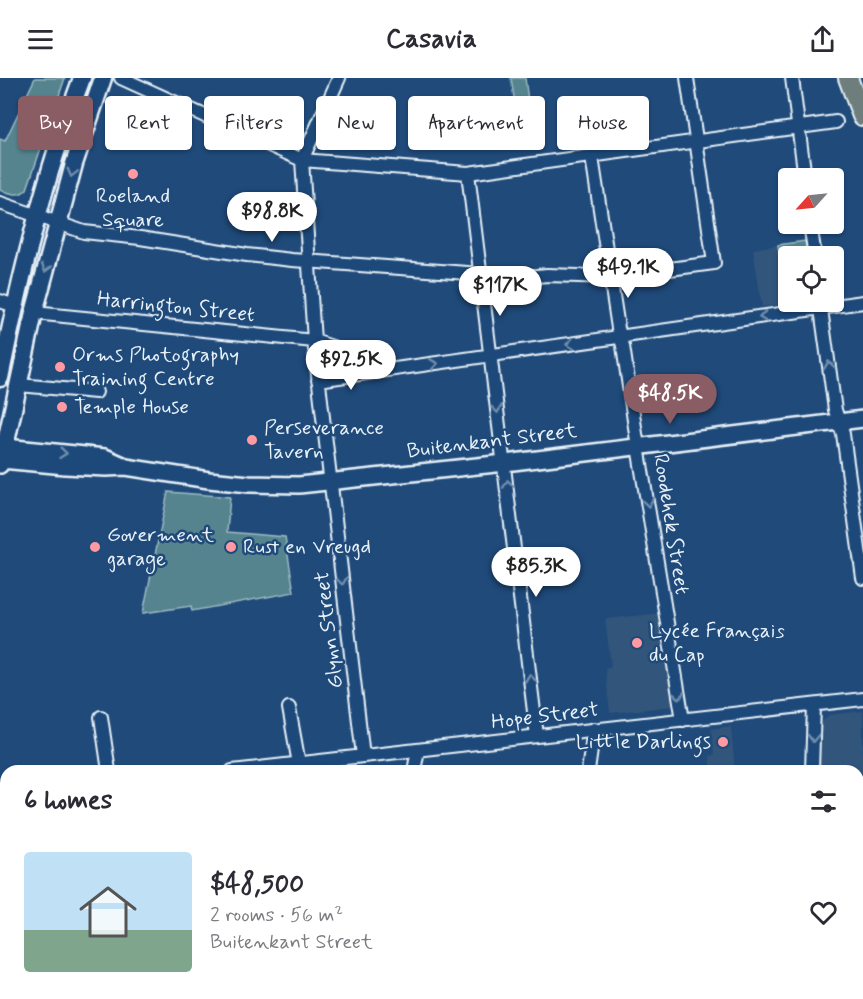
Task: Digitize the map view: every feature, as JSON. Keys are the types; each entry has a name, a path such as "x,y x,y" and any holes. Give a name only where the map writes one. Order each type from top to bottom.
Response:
{"main road":[{"path":"0,378 8,303 82,78"},
{"path":"1,455 34,313 74,164 103,78"},
{"path":"848,78 863,118"}],"street":[{"path":"121,78 302,160 468,173 836,122"},
{"name":"Glynn Street","path":"339,78 302,160 318,380 363,756"},
{"path":"0,202 84,232 140,237 247,255 481,278 548,275 610,277 714,263 687,78"},
{"path":"792,78 804,168"},
{"name":"Roodehek Street","path":"592,157 683,720"},
{"path":"468,173 537,736"},
{"path":"844,303 863,302"},
{"path":"318,380 778,312"},
{"path":"821,312 835,410 843,434 863,578"},
{"name":"Harrington Street","path":"34,313 314,340 345,351 361,365 380,372"},
{"path":"19,385 96,392"},
{"name":"Buitenkant Street","path":"1,455 105,457 126,467 209,480 286,486 505,463 863,418"},
{"name":"Hope Street","path":"284,765 863,699"},
{"path":"812,765 813,705"},
{"path":"289,708 302,763 310,765"},
{"path":"102,717 108,765"},
{"path":"589,765 594,729"},
{"path":"415,765 418,750"}],"shaded area":[{"path":"778,245 778,305 762,307 753,249"},
{"name":"Lycée Français du Cap","path":"662,613 675,706 610,713 605,668 611,667 605,619"},
{"path":"863,711 863,765 819,765 821,723 829,715"},
{"name":"Little Darlings","path":"731,726 734,765 710,765 710,756 714,755 711,729"}],"green space":[{"path":"35,78 65,78 59,96 26,96"},
{"path":"511,78 525,78 527,96 514,96"},
{"path":"18,114 18,150 40,150 27,189 21,193 0,190 0,139 5,141"},
{"path":"805,241 806,246 778,246"},
{"path":"168,492 230,497 227,532 285,537 294,592 192,611 191,606 143,613"}],"place":[{"name":"Roeland Square","path":"133,174"},
{"name":"Orms Photography Training Centre","path":"60,367"},
{"name":"Temple House","path":"62,407"},
{"name":"Perseverance Tavern","path":"252,440"},
{"name":"Goverment garage","path":"95,547"},
{"name":"Rust en Vreugd","path":"231,547"},
{"name":"Lycée Français du Cap","path":"637,643"},
{"name":"Little Darlings","path":"723,742"}]}
